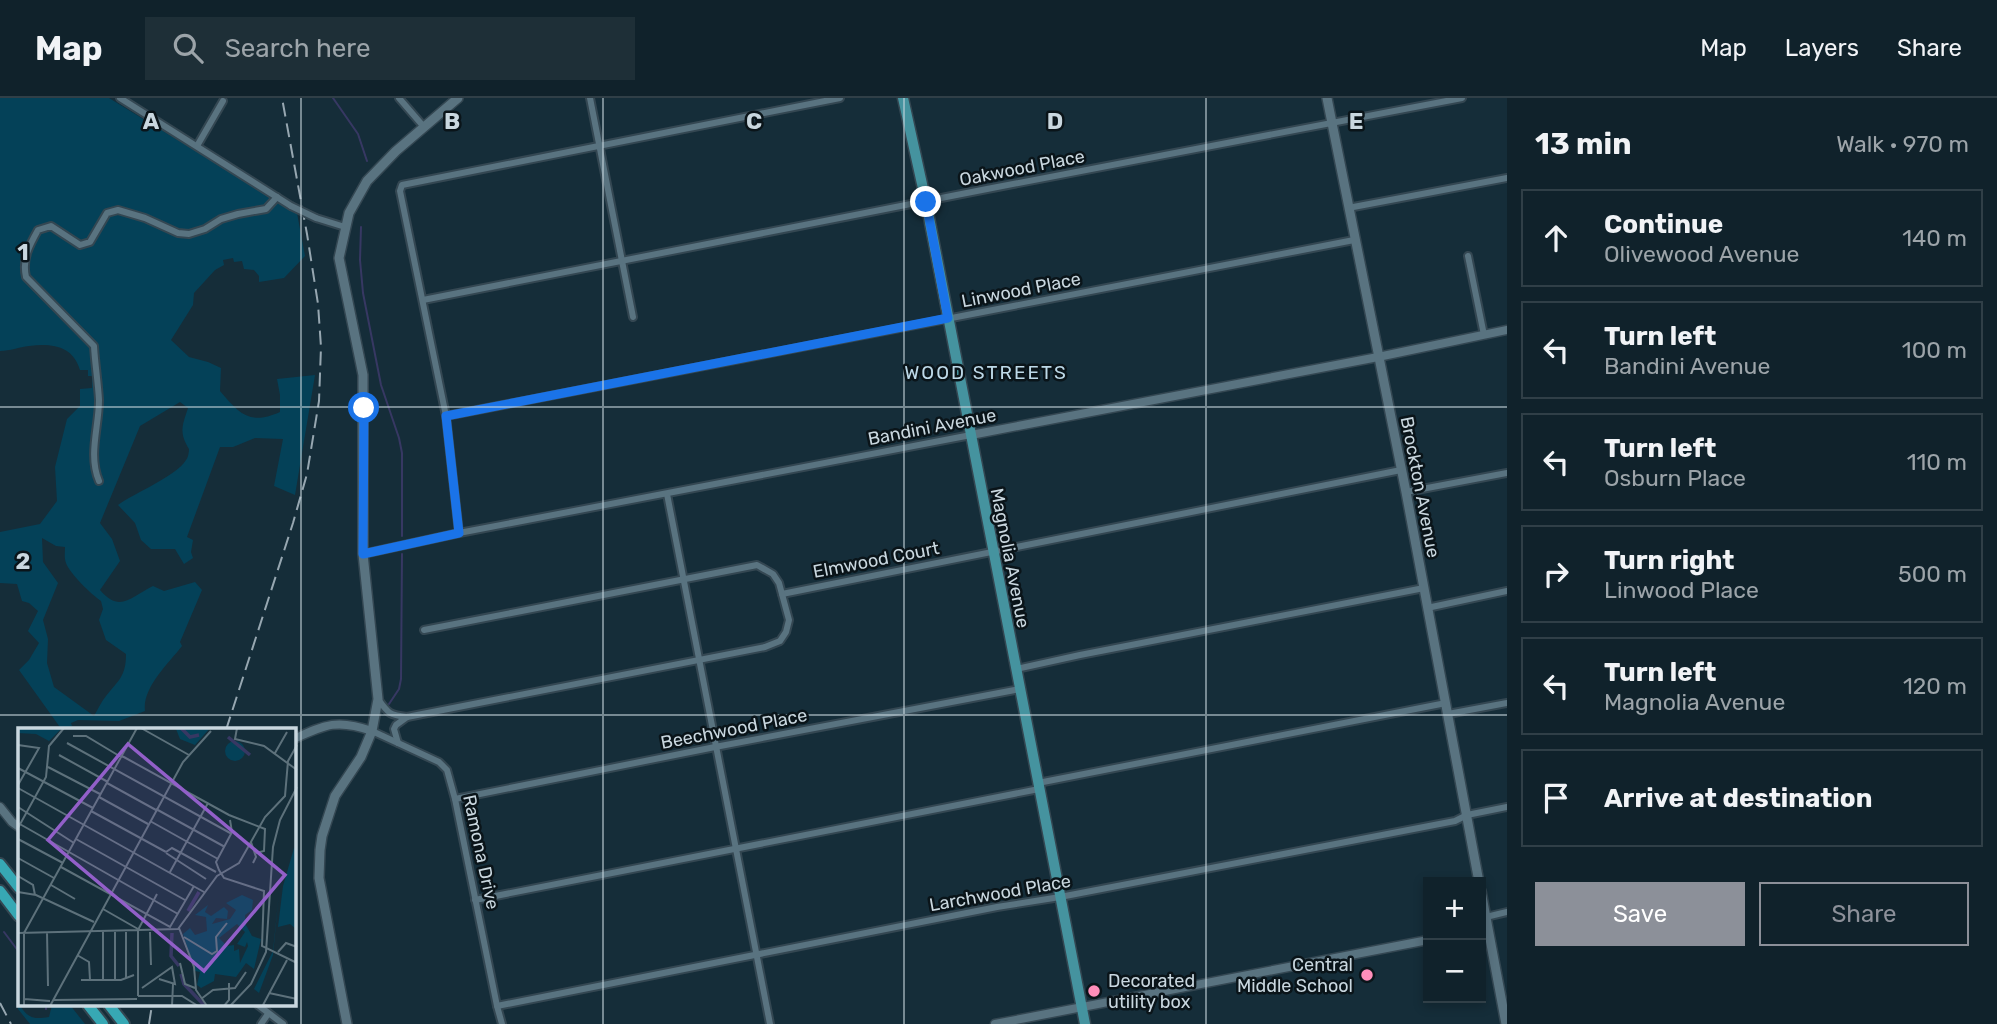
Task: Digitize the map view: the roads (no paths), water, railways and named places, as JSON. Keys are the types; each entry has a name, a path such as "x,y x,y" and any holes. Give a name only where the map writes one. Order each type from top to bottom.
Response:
{"highway":[{"path":"0,863 18,887"},
{"path":"0,891 18,915"},
{"path":"89,1006 103,1024"},
{"path":"110,1006 124,1024"}],"main road":[{"path":"347,1024 321,885 321,836 335,796 361,757 372,732 378,699 363,554 363,375 339,258 345,227 356,197 373,172 458,98"},
{"name":"Magnolia Avenue","path":"903,98 926,202 1085,1024"},
{"name":"Brockton Avenue","path":"1327,98 1406,492 1478,877"},
{"path":"1486,938 1506,1024"}],"street":[{"path":"120,98 291,206 316,218 345,227"},
{"path":"399,98 424,127"},
{"path":"590,98 633,317"},
{"path":"459,533 446,416 400,191 402,185 840,98"},
{"name":"Oakwood Place","path":"423,300 1462,98"},
{"path":"197,146 223,101"},
{"path":"1348,208 1507,178"},
{"path":"99,481 93,459 99,401 94,346 26,277 23,265 38,230 51,226 80,245 90,242 107,213 118,210 145,218 178,233 189,234 205,229 221,219 267,209 277,197"},
{"name":"Linwood Place","path":"446,416 1354,240"},
{"path":"1468,256 1484,335"},
{"name":"Bandini Avenue","path":"363,554 459,533 1507,330"},
{"name":"Elmwood Court","path":"782,594 1401,470"},
{"path":"1406,492 1507,473"},
{"path":"667,494 770,1024"},
{"path":"378,699 392,715 407,717 765,648 780,641 789,620 779,583 772,574 757,565 424,630"},
{"path":"1016,669 1424,588"},
{"path":"1427,608 1507,591"},
{"name":"Beechwood Place","path":"455,799 1020,689"},
{"path":"475,900 1446,703"},
{"path":"1448,714 1507,703"},
{"path":"398,743 394,729 396,724 407,717"},
{"path":"296,738 333,724 345,723 372,732"},
{"name":"Ramona Drive","path":"372,732 443,765 450,777 502,1024"},
{"path":"0,807 18,826"},
{"name":"Larchwood Place","path":"497,1006 997,907 1455,821 1467,815 1507,807"},
{"path":"1486,917 1507,912"},
{"path":"995,1024 1423,941"},
{"path":"259,1006 283,1024"},
{"path":"261,1024 268,1014"}],"waterway":[{"path":"333,98 358,134 367,161"},
{"path":"361,227 363,293 381,385 402,453 402,536"},
{"path":"389,704 399,689 401,679 402,554"},
{"path":"4,932 18,951"}],"railway":[{"path":"227,728 307,474 319,401 321,347 318,304 282,98"},
{"path":"0,1003 11,1024"},
{"path":"149,1024 152,1006"}],"place":[{"name":"Central Middle School","path":"1367,975"},
{"name":"Decorated utility box","path":"1094,991"}],"district":[{"name":"WOOD STREETS","path":"986,372"}]}
